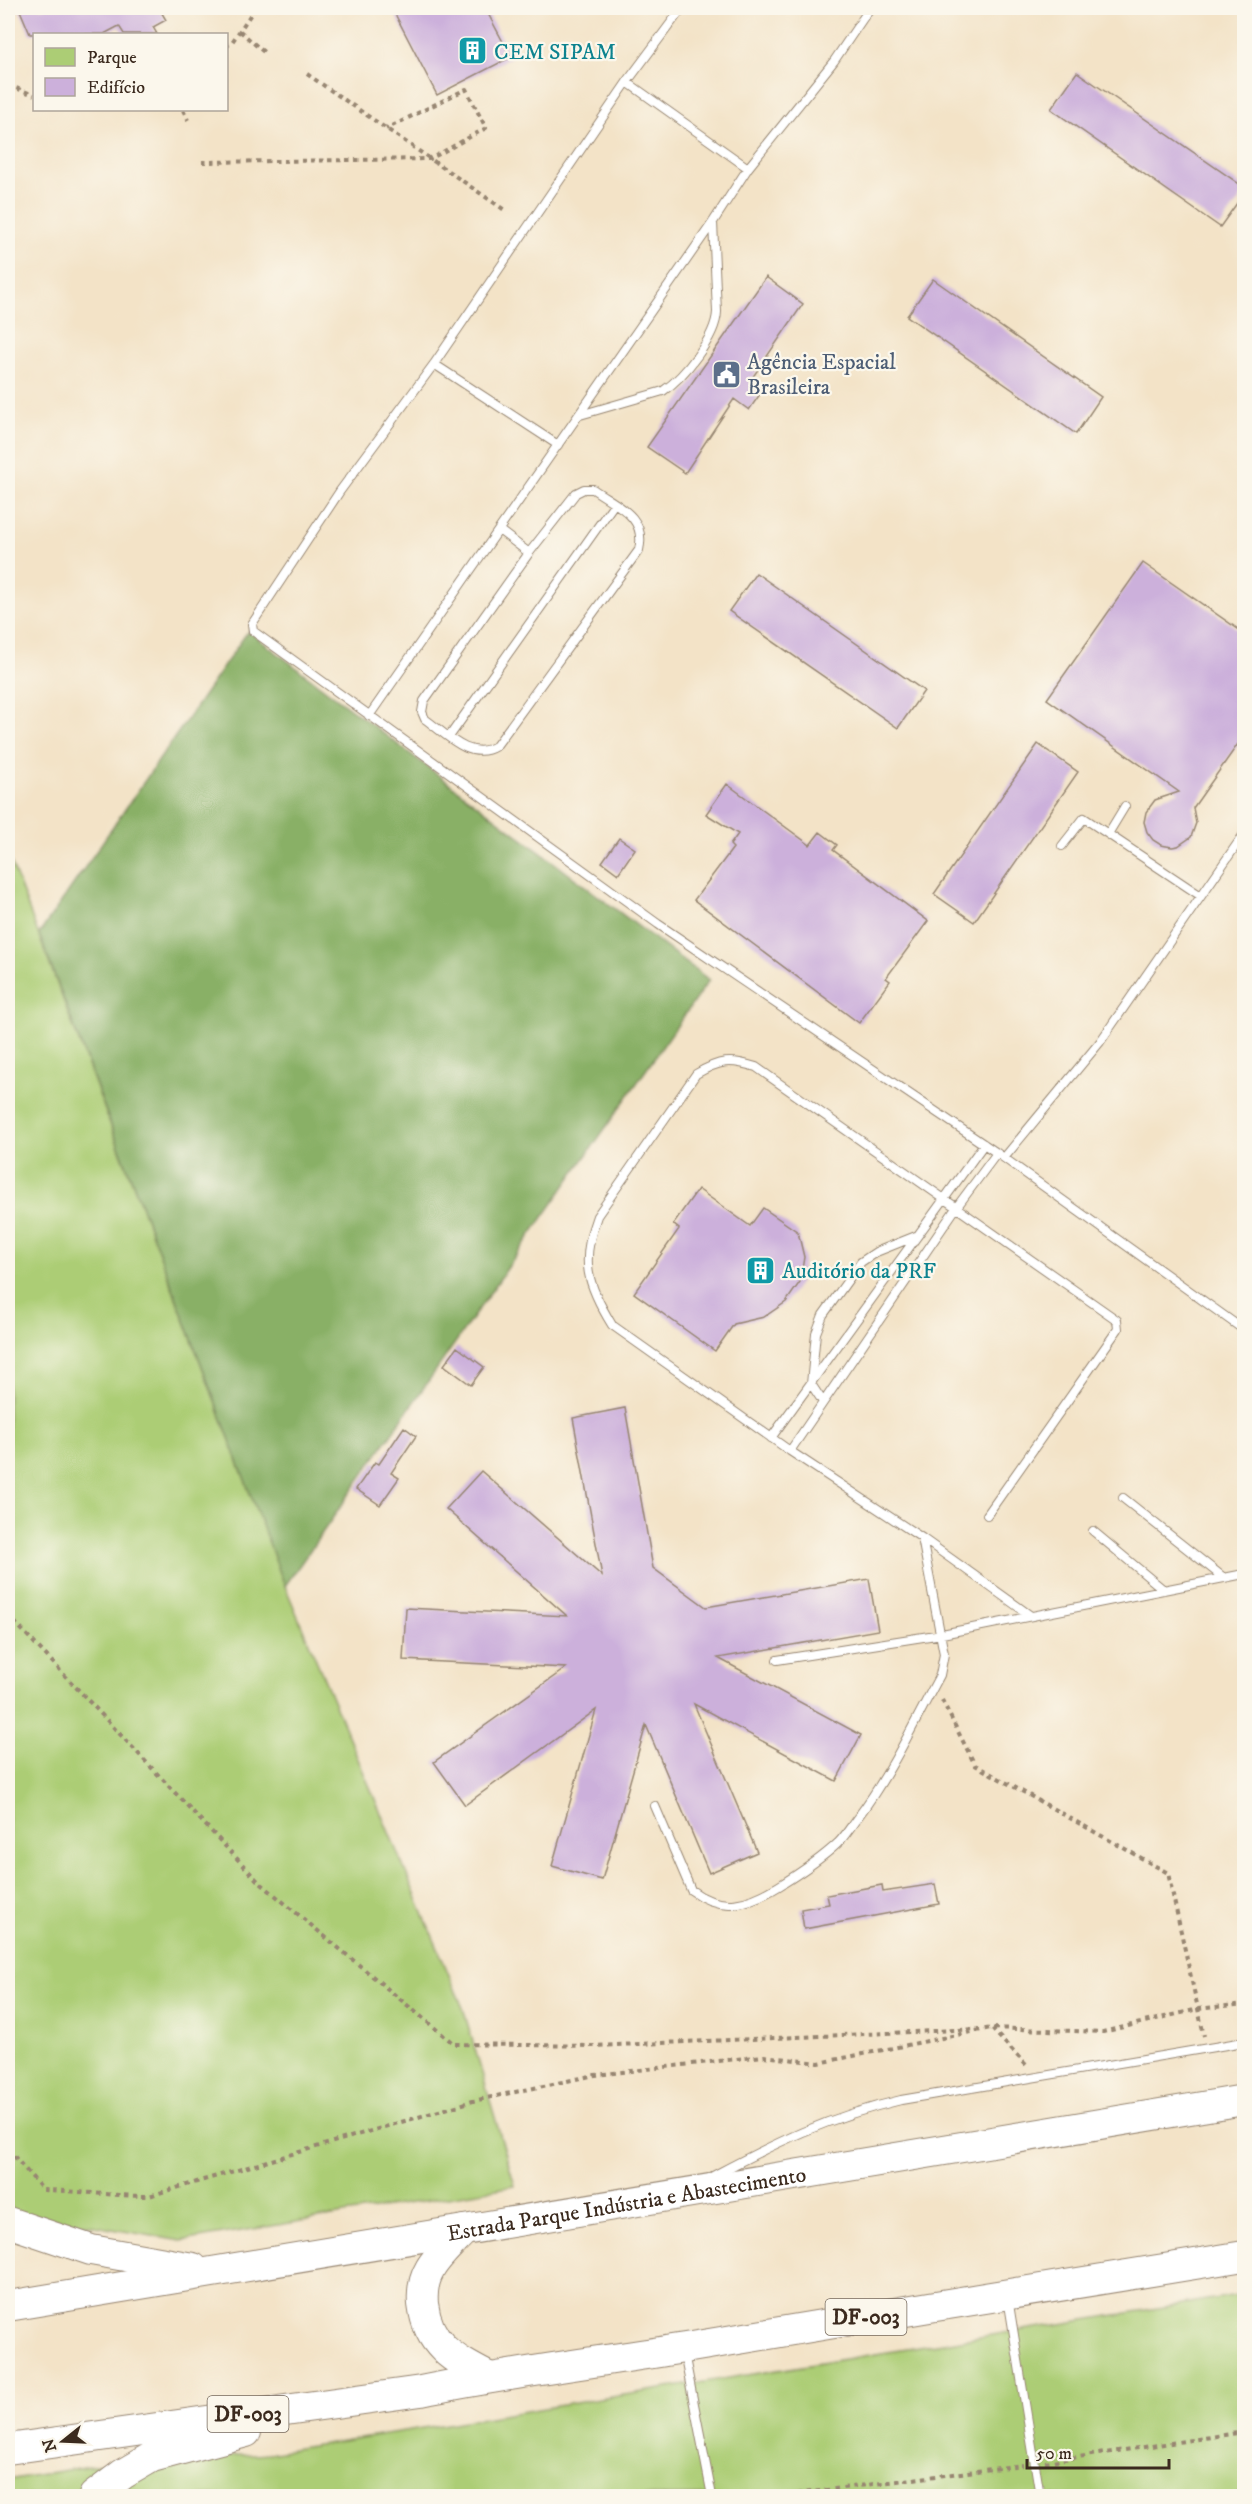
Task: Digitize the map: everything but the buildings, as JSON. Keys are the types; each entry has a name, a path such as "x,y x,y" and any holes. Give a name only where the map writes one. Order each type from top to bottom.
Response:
{"highway":[{"name":"Estrada Parque Indústria e Abastecimento","path":"8,2306 1245,2100"},
{"path":"8,2222 91,2250 214,2272"},
{"path":"464,2230 430,2268 422,2293 425,2321 438,2344 457,2361 488,2377"},
{"name":"DF-003","path":"8,2449 421,2391 488,2377 682,2348 1007,2293 1245,2256"},
{"path":"94,2496 123,2474 152,2457 180,2448 421,2391"}],"lane":[{"path":"682,8 627,81 434,364 340,491 252,624 254,634 658,924 1000,1155 1245,1330"},
{"path":"369,716 713,222 748,168 834,61 870,8"},
{"path":"627,81 748,168"},
{"path":"579,415 663,391 672,384 712,335 717,324 713,222"},
{"path":"434,364 558,445"},
{"path":"584,489 593,489 614,504 636,520 641,528 642,537 639,550 496,746 486,752 464,748 425,719 422,712 424,701 529,553 576,493 584,489"},
{"path":"449,737 614,504"},
{"path":"499,530 529,553"},
{"path":"1108,834 1125,806"},
{"path":"1062,846 1084,818 1201,896"},
{"path":"790,1451 956,1208 1100,1042 1245,834"},
{"path":"987,1515 1088,1375 1118,1329 1113,1316 756,1067 735,1061 713,1064 696,1074 597,1216 588,1241 587,1269 597,1301 612,1325 771,1438 922,1538 1031,1616"},
{"path":"771,1438 984,1144"},
{"path":"823,1402 811,1384 816,1333 823,1315 861,1262 876,1252 916,1235"},
{"path":"1124,1498 1224,1578"},
{"path":"1093,1531 1164,1590"},
{"path":"655,1806 691,1890 702,1898 724,1905 743,1904 760,1896 806,1870 840,1841 879,1788 940,1675 944,1654 942,1634 922,1538"},
{"path":"777,1659 942,1634 1245,1574"},
{"path":"676,2195 780,2140 858,2110 901,2100 1245,2042"},
{"path":"1007,2293 1040,2496"},
{"path":"682,2348 712,2496"},
{"path":"1235,2496 1245,2495"}],"path":[{"path":"228,45 255,8"},
{"path":"240,31 266,54"},
{"path":"307,75 506,211"},
{"path":"8,85 33,94"},
{"path":"202,162 430,159 486,128 466,89 386,129"},
{"path":"184,111 188,120"},
{"path":"8,1615 258,1881 454,2044 594,2046 992,2028 1103,2032 1198,2009 1245,2004"},
{"path":"934,1685 975,1765 1168,1873 1207,2048"},
{"path":"992,2028 1036,2077"},
{"path":"8,2149 43,2190 81,2191 117,2196 150,2196 473,2101 595,2075 764,2056 819,2063 992,2028"},
{"path":"780,2496 1034,2463 1245,2432"}],"green space":[{"path":"248,631 709,980 285,1586 39,934"},
{"path":"8,854 285,1586 463,2008 515,2186 181,2241 14,2212 8,2209"},
{"path":"1244,2294 1244,2496 8,2496 8,2480 96,2465 269,2453"}],"place":[{"name":"CEM SIPAM","path":"473,51"},
{"name":"Agência Espacial Brasileira","path":"726,374"},
{"name":"Auditório da PRF","path":"761,1270"}]}
